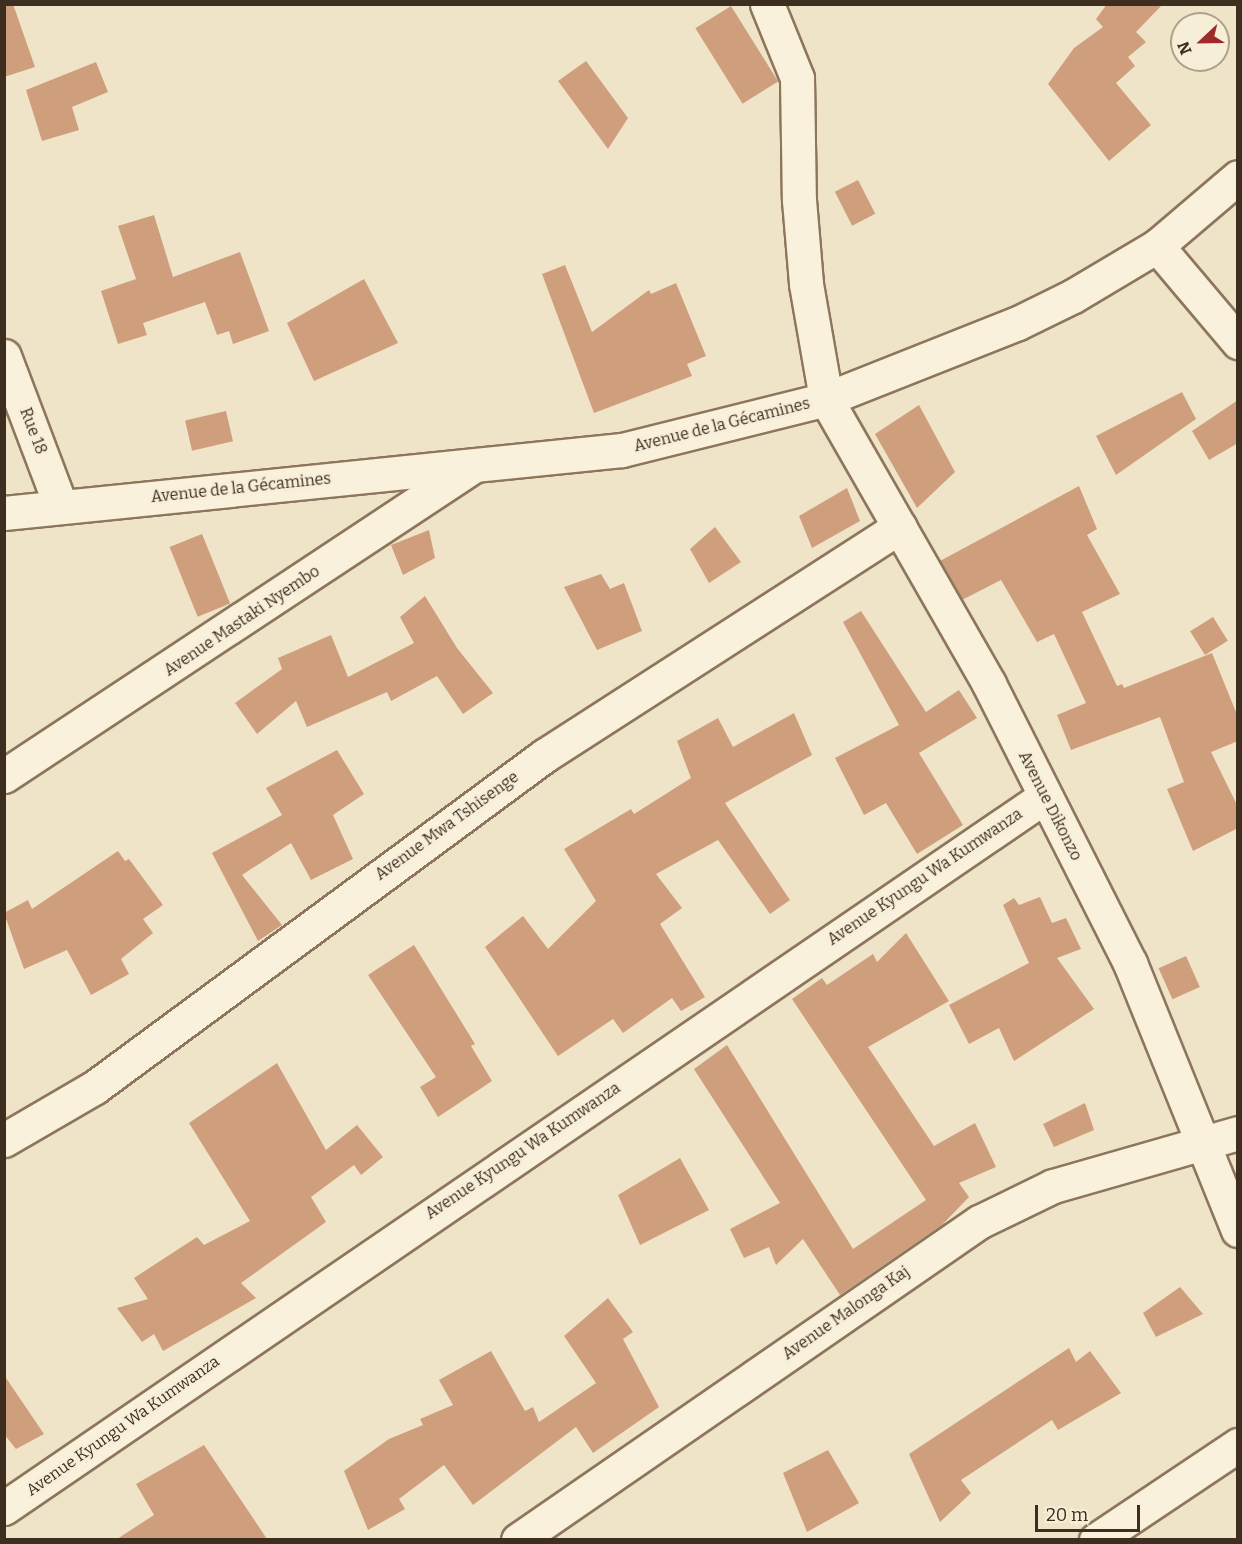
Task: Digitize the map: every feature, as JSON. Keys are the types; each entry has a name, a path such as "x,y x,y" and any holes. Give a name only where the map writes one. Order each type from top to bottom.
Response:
{"street":[{"path":"767,4 797,78 799,200 804,263 826,399"},
{"name":"Avenue de la Gécamines","path":"4,513 622,450 826,399 1018,323 1073,296 1156,246 1238,177"},
{"path":"1156,246 1238,342"},
{"name":"Rue 18","path":"4,356 61,507"},
{"name":"Avenue Dikonzo","path":"826,399 989,684 1044,797 1130,963 1238,1230"},
{"name":"Avenue Mastaki Nyembo","path":"4,776 478,463"},
{"name":"Avenue Mwa Tshisenge","path":"4,1140 95,1087 544,756 900,527"},
{"name":"Avenue Kyungu Wa Kumwanza","path":"4,1508 1044,797"},
{"name":"Avenue Malonga Kaj","path":"518,1539 979,1222 1053,1186 1203,1145 1238,1133"},
{"path":"1096,1539 1238,1445"}],"building":[{"path":"4,4 13,4 35,67 4,77"},
{"path":"1107,4 1163,4 1136,32 1146,42 1128,57 1135,66 1116,83 1151,125 1109,161 1048,84 1074,48 1103,27 1096,19"},
{"path":"731,6 778,81 743,104 695,28"},
{"path":"586,61 628,118 608,149 558,81"},
{"path":"96,62 108,92 72,107 79,130 42,141 26,90"},
{"path":"858,180 875,214 852,226 835,192"},
{"path":"154,215 173,277 240,252 269,331 233,344 229,331 217,335 205,302 143,323 147,335 118,344 101,291 136,279 118,226"},
{"path":"565,265 592,332 649,290 651,294 676,283 706,356 687,364 692,376 594,413 542,274"},
{"path":"364,279 398,343 314,381 287,323"},
{"path":"1182,392 1196,419 1116,475 1096,436"},
{"path":"1238,400 1238,443 1209,460 1192,431"},
{"path":"919,405 955,472 917,508 875,434"},
{"path":"226,411 233,441 192,451 185,420"},
{"path":"1079,486 1097,529 1087,535 1120,594 1082,612 1117,686 1122,684 1124,688 1212,653 1238,717 1238,741 1211,752 1238,807 1238,828 1193,851 1167,789 1184,782 1160,717 1071,750 1057,715 1086,703 1054,634 1037,642 1001,580 962,600 940,561"},
{"path":"847,488 860,521 812,548 799,516"},
{"path":"715,527 741,562 709,583 690,549"},
{"path":"429,530 435,558 403,575 391,545"},
{"path":"202,534 230,604 198,617 170,547"},
{"path":"601,574 610,589 624,583 642,631 597,650 564,587"},
{"path":"425,596 457,648 493,693 463,714 437,676 391,701 387,692 307,727 296,701 257,734 235,703 282,669 278,658 331,635 348,677 414,643 400,617"},
{"path":"861,611 926,712 959,690 977,718 919,753 963,825 917,854 886,803 864,815 835,758 899,725 843,622"},
{"path":"1213,617 1228,641 1205,655 1190,631"},
{"path":"794,713 812,755 725,803 790,900 770,914 718,840 656,874 682,908 660,924 705,997 681,1011 672,998 623,1033 613,1019 558,1056 485,947 523,916 548,949 596,901 564,849 631,809 634,814 691,778 677,741 718,718 733,747"},
{"path":"337,750 364,794 333,815 353,859 311,880 291,843 242,875 282,925 258,941 212,853 282,815 266,788"},
{"path":"118,851 125,861 129,859 163,905 143,919 153,933 121,959 129,974 91,995 67,950 24,969 4,913 28,900 32,909"},
{"path":"1040,897 1052,923 1066,918 1081,949 1057,958 1094,1009 1014,1061 999,1028 969,1044 949,1005 1029,963 1003,905 1014,898 1019,905"},
{"path":"906,933 949,1001 868,1047 934,1146 975,1123 996,1167 959,1183 969,1197 942,1225 840,1295 803,1239 776,1265 769,1247 744,1258 730,1229 780,1203 694,1069 727,1045 853,1249 926,1200 792,999 822,978 827,985 873,954 877,962"},
{"path":"414,945 475,1044 471,1046 492,1081 438,1117 420,1087 436,1077 368,975"},
{"path":"1186,956 1200,987 1172,999 1159,968"},
{"path":"277,1063 326,1150 357,1125 383,1157 361,1175 354,1165 311,1197 326,1222 241,1283 256,1298 163,1351 154,1334 142,1342 117,1308 148,1299 134,1278 197,1237 204,1245 250,1221 189,1123"},
{"path":"1085,1103 1094,1130 1054,1147 1043,1124"},
{"path":"680,1158 709,1210 640,1245 618,1195"},
{"path":"1180,1287 1203,1314 1156,1337 1143,1313"},
{"path":"608,1298 633,1332 623,1339 659,1407 593,1453 576,1427 473,1505 444,1465 399,1499 405,1509 368,1530 344,1471 389,1439 423,1425 420,1419 453,1405 439,1380 491,1351 525,1411 533,1407 539,1422 596,1383 564,1336"},
{"path":"1069,1348 1076,1362 1090,1351 1121,1393 1058,1430 1052,1420 961,1480 971,1493 940,1522 909,1454"},
{"path":"4,1375 44,1434 16,1449 4,1434"},
{"path":"204,1445 267,1539 117,1539 154,1515 136,1484"},
{"path":"828,1450 859,1503 807,1532 783,1473"}]}
